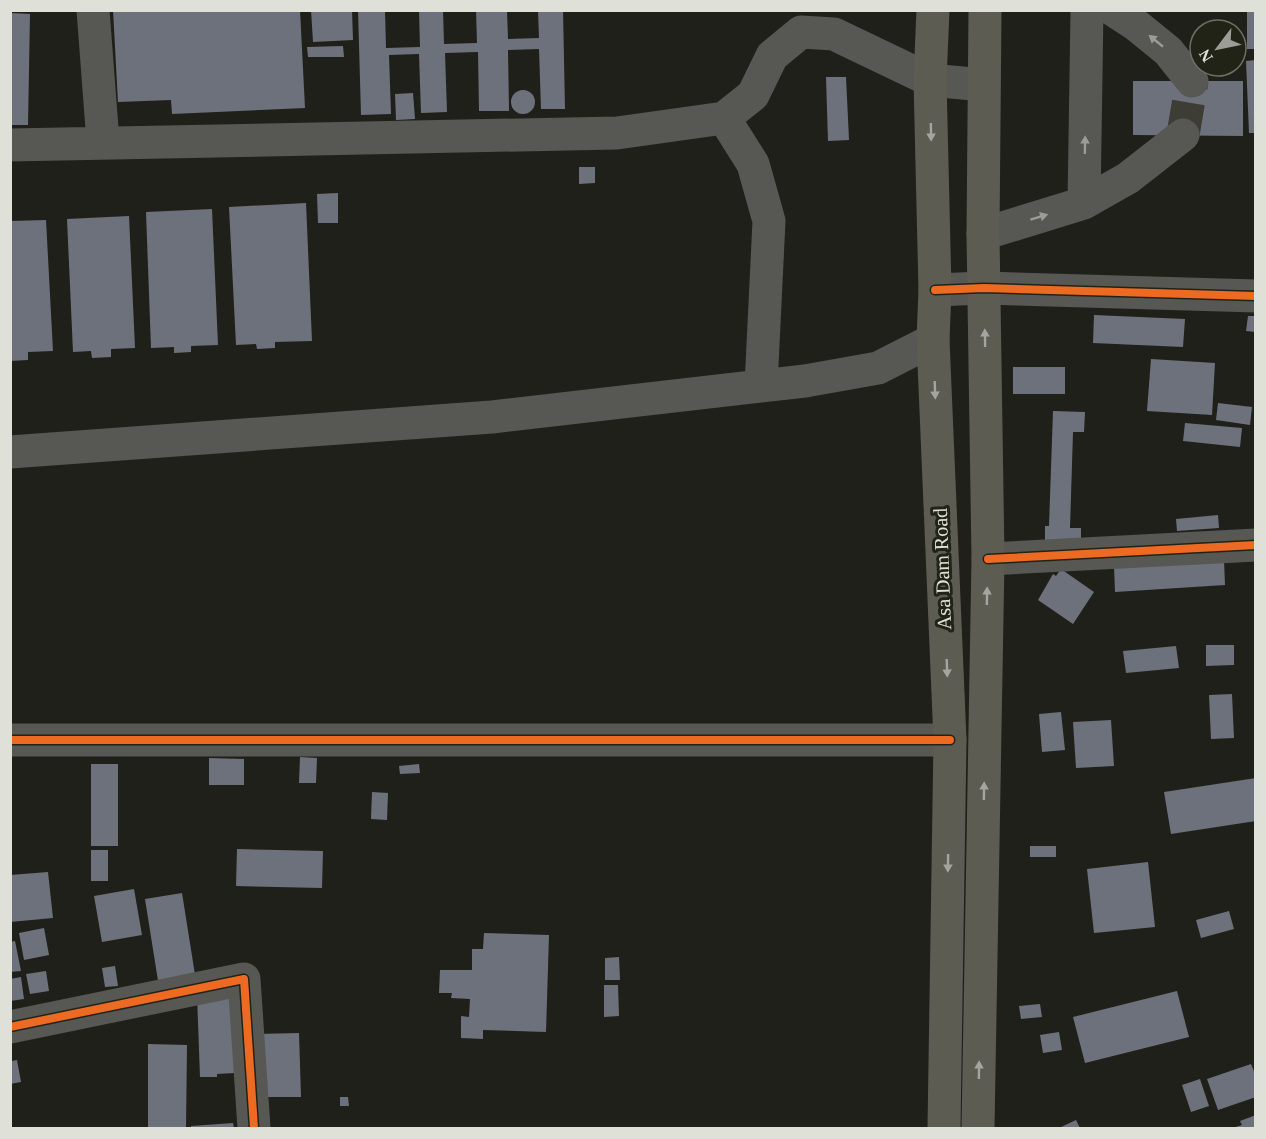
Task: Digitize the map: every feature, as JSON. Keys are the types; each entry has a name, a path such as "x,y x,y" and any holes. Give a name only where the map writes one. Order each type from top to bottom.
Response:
{"main road":[{"name":"Asa Dam Road","path":"933,10 930,80 935,290 933,340 950,740 944,1128"},
{"path":"978,1128 988,559 983,234 985,10"}],"street":[{"path":"93,10 103,142"},
{"path":"1084,203 1086,10"},
{"path":"1113,10 1168,51 1192,81"},
{"path":"10,145 617,133 724,118 753,95 772,56 801,32 834,34 930,80 984,85"},
{"path":"724,118 753,164 769,221 761,386"},
{"path":"983,234 1084,203 1128,178 1183,135"},
{"path":"935,290 984,288 1256,296"},
{"path":"10,452 492,417 805,381 878,368 933,340"},
{"path":"988,559 1256,545"},
{"path":"10,740 950,740"},
{"path":"10,1027 244,979 254,1128"}],"building":[{"path":"113,10 300,10 305,108 172,114 171,100 118,102"},
{"path":"311,10 352,10 353,40 313,42"},
{"path":"358,10 385,10 386,48 420,47 419,10 443,10 444,44 477,43 476,10 507,10 508,39 539,38 538,10 563,10 565,109 541,109 539,49 508,50 509,111 479,111 478,52 445,53 447,112 421,113 419,54 389,55 391,114 361,115"},
{"path":"1247,10 1256,10 1256,49 1248,49"},
{"path":"10,13 30,14 28,125 10,125"},
{"path":"343,46 344,57 308,57 307,47"},
{"path":"1256,60 1256,133 1249,133 1248,61"},
{"path":"826,77 846,77 849,140 828,141"},
{"path":"1133,81 1243,81 1243,136 1133,135"},
{"path":"523,90 531,94 535,102 531,110 523,114 515,110 511,102 515,94"},
{"path":"413,93 415,119 396,120 395,94"},
{"path":"579,167 595,167 595,183 579,184"},
{"path":"338,193 338,223 318,223 317,194"},
{"path":"306,203 312,341 275,342 275,348 257,349 256,344 236,345 229,207"},
{"path":"212,209 218,345 191,346 191,352 174,353 174,347 151,348 146,212"},
{"path":"129,216 135,348 111,349 111,357 92,358 91,351 73,352 67,219"},
{"path":"46,220 53,351 28,352 28,360 10,361 10,221"},
{"path":"1094,315 1185,319 1183,347 1093,343"},
{"path":"1248,316 1256,316 1256,332 1246,331"},
{"path":"1151,359 1215,363 1212,415 1147,411"},
{"path":"1013,367 1065,367 1065,394 1013,394"},
{"path":"1218,403 1252,407 1250,425 1216,420"},
{"path":"1053,411 1085,412 1084,432 1073,432 1070,528 1081,528 1081,548 1045,546 1045,526 1049,526"},
{"path":"1185,423 1242,428 1240,447 1183,441"},
{"path":"1218,515 1219,528 1177,531 1176,519"},
{"path":"1224,560 1225,585 1115,592 1114,567"},
{"path":"1061,569 1094,592 1073,624 1038,600 1053,574 1056,576"},
{"path":"1206,645 1234,645 1234,665 1206,666"},
{"path":"1176,646 1179,668 1126,673 1123,651"},
{"path":"1232,694 1234,738 1211,739 1209,695"},
{"path":"1061,712 1065,750 1042,752 1039,714"},
{"path":"1111,720 1114,766 1076,768 1073,722"},
{"path":"300,757 317,758 316,783 299,783"},
{"path":"209,758 244,759 244,785 209,785"},
{"path":"91,764 118,764 118,846 91,846"},
{"path":"419,764 420,773 400,774 399,766"},
{"path":"1256,778 1256,821 1171,834 1164,792"},
{"path":"372,792 388,793 387,820 371,819"},
{"path":"1030,846 1056,846 1056,857 1030,857"},
{"path":"237,849 323,851 322,888 236,886"},
{"path":"91,850 108,850 108,881 91,881"},
{"path":"1148,862 1155,927 1094,933 1087,869"},
{"path":"48,872 53,918 10,922 10,875"},
{"path":"134,889 142,935 102,942 94,896"},
{"path":"182,893 196,981 159,987 145,899"},
{"path":"1229,911 1234,929 1201,938 1196,920"},
{"path":"44,928 49,955 24,960 19,933"},
{"path":"484,933 549,935 546,1032 483,1030 483,1039 461,1038 461,1016 469,1017 470,999 451,998 452,993 439,993 440,970 472,970 472,949 483,949"},
{"path":"15,941 21,971 10,972 10,942"},
{"path":"619,957 620,980 605,980 605,958"},
{"path":"115,966 118,986 105,987 102,968"},
{"path":"46,971 49,991 30,994 26,974"},
{"path":"21,977 24,999 10,1001 10,979"},
{"path":"604,985 618,985 619,1016 604,1017"},
{"path":"1177,991 1189,1037 1085,1063 1073,1017"},
{"path":"238,994 234,1073 217,1074 217,1077 200,1077 197,995"},
{"path":"1040,1004 1042,1017 1021,1019 1019,1006"},
{"path":"1059,1032 1062,1050 1043,1053 1040,1035"},
{"path":"299,1033 301,1097 267,1097 255,1034"},
{"path":"148,1044 187,1045 186,1128 148,1128"},
{"path":"10,1056 12,1061 17,1060 21,1082 10,1084"},
{"path":"1251,1064 1256,1076 1256,1097 1218,1110 1207,1079"},
{"path":"1200,1079 1209,1106 1191,1112 1182,1085"},
{"path":"340,1097 348,1097 349,1106 340,1106"},
{"path":"1256,1115 1256,1128 1232,1128 1242,1125 1240,1121"},
{"path":"1076,1120 1080,1128 1059,1128"},
{"path":"233,1123 234,1128 191,1128 191,1126"}],"tunnel":[{"path":"1183,135 1192,81"}],"cycle path":[{"path":"935,290 984,288 1256,296"},
{"path":"988,559 1256,545"},
{"path":"10,740 950,740"},
{"path":"10,1027 244,979 254,1128"}]}
